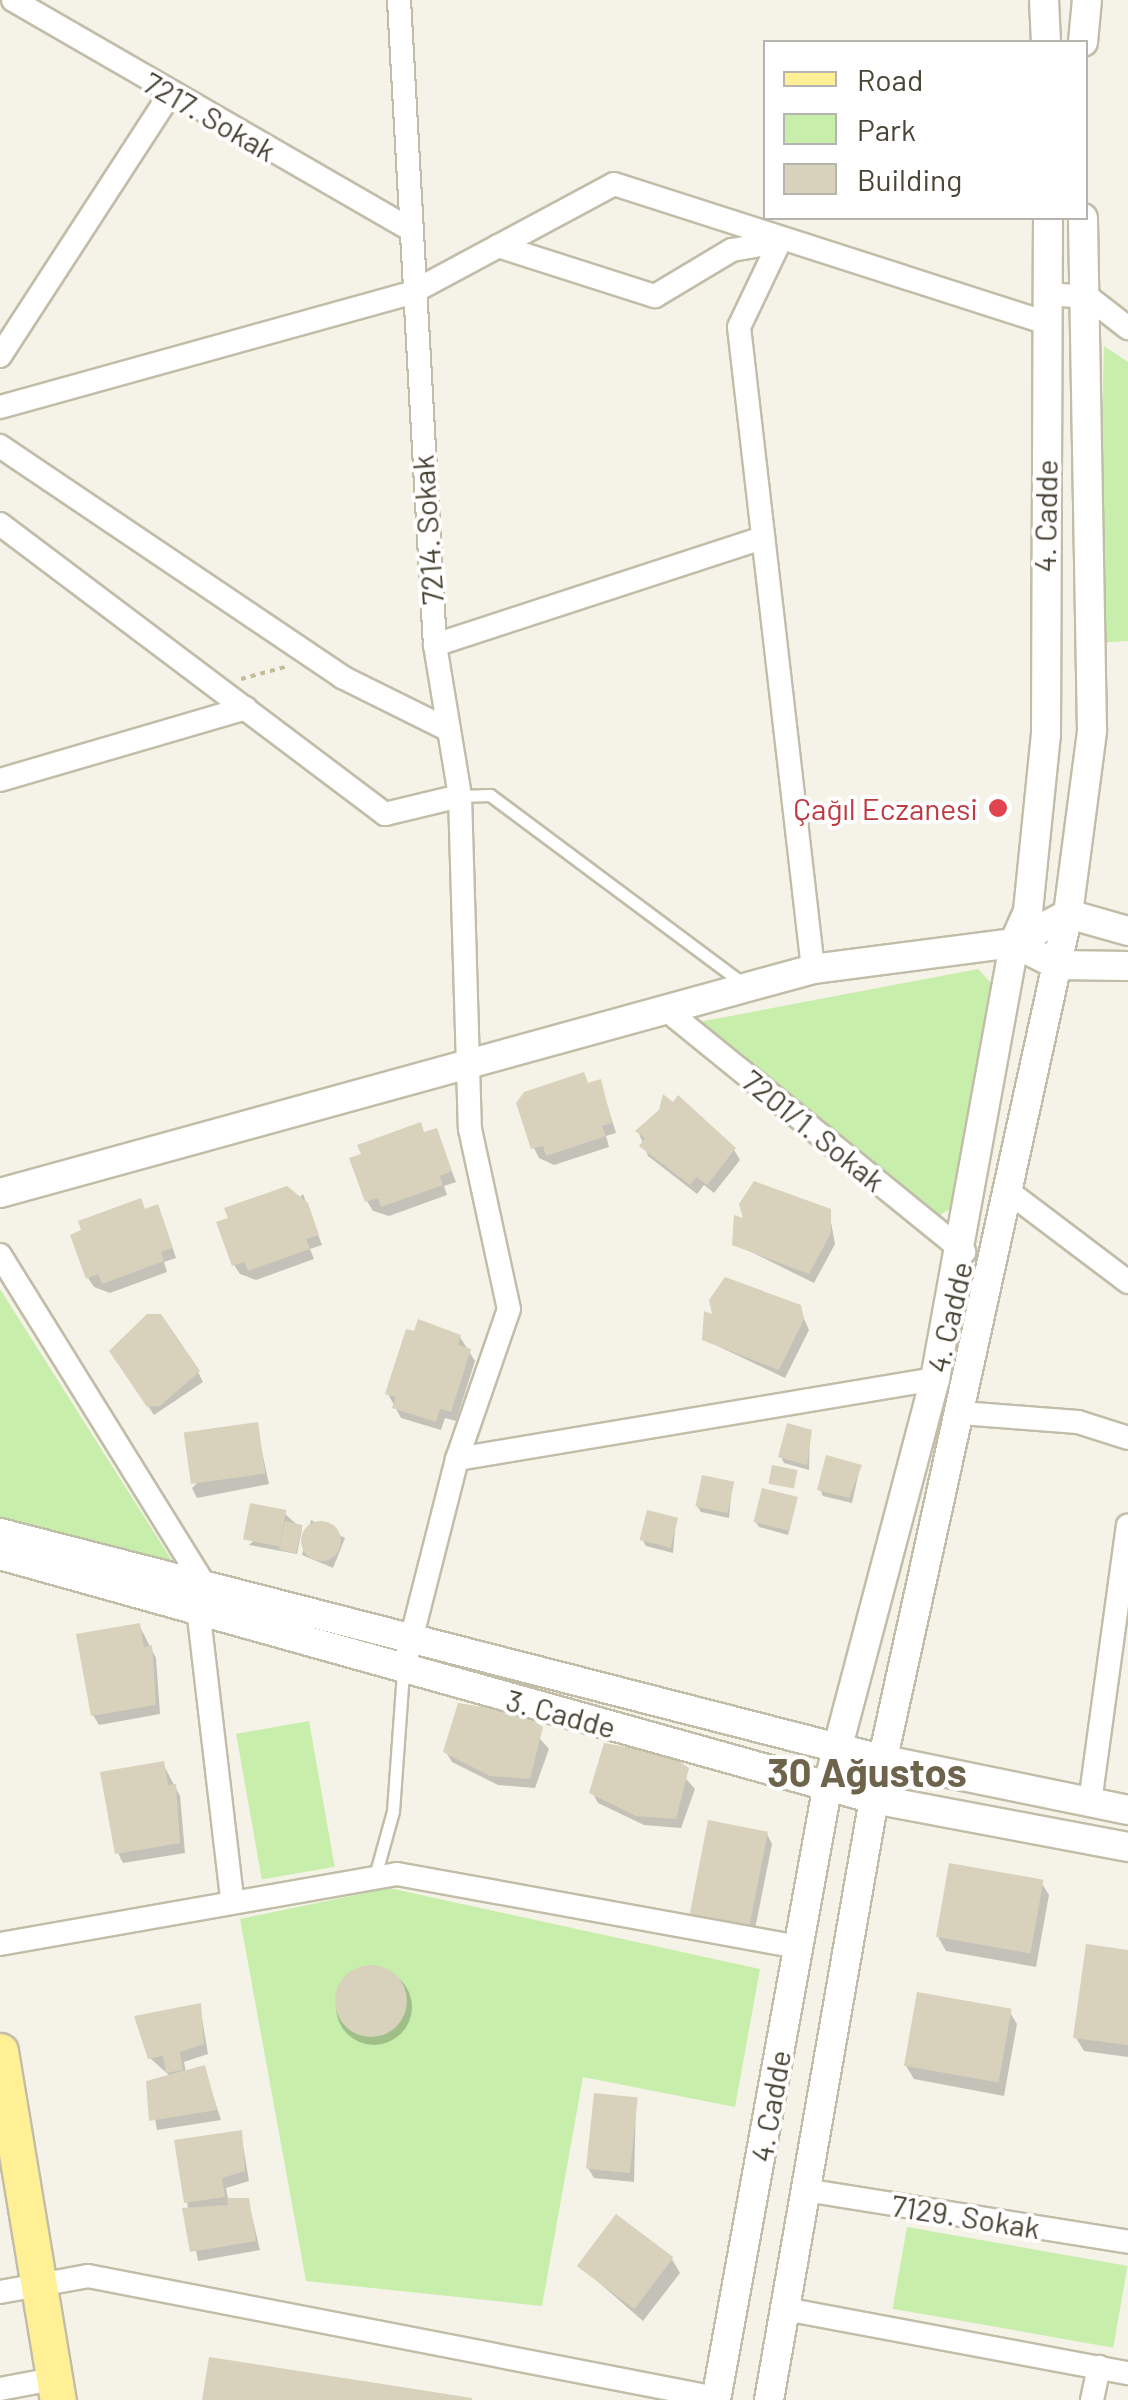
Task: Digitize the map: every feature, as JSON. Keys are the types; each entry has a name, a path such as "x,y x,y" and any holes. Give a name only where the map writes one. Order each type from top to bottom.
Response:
{"main road":[{"path":"1,2059 55,2389"}],"street":[{"name":"7217. Sokak","path":"13,0 408,229"},
{"name":"7214. Sokak","path":"399,0 408,229 435,645 460,796 470,1129 509,1308 457,1459 403,1671"},
{"path":"1044,0 1046,40"},
{"path":"1082,40 1088,0"},
{"path":"0,356 170,94"},
{"path":"0,407 412,293 614,184 780,241 1050,324"},
{"name":"4. Cadde","path":"716,2399 828,1784 936,1379 964,1252 1014,943 1028,911 1046,735 1048,220"},
{"name":"4. Cadde","path":"769,2400 874,1799 1068,914 1092,731 1088,297 1083,220"},
{"path":"498,246 655,296 732,250 780,241"},
{"path":"780,241 738,327 813,969"},
{"path":"1050,294 1088,297 1128,328"},
{"path":"0,446 315,658 449,730"},
{"path":"0,524 384,814 460,796"},
{"path":"435,645 763,538"},
{"path":"0,780 246,708"},
{"path":"0,1192 470,1058 813,969 1014,943 1068,914 1128,932"},
{"path":"1014,943 1056,965 1128,966"},
{"name":"7201/1. Sokak","path":"664,1008 964,1252"},
{"path":"1010,1192 1128,1282"},
{"path":"0,1254 206,1587 199,1617 232,1900"},
{"path":"457,1459 936,1379"},
{"path":"961,1413 1078,1422 1128,1438"},
{"path":"1090,1802 1128,1526"},
{"name":"3. Cadde","path":"0,1533 885,1760 1128,1810"},
{"name":"3. Cadde","path":"0,1555 199,1617 874,1799 1128,1847"},
{"path":"0,1944 375,1876 800,1947"},
{"name":"7129. Sokak","path":"805,2190 1128,2242"},
{"path":"0,2292 88,2276 716,2399"},
{"path":"786,2309 1128,2373"},
{"path":"1092,2400 1099,2367"},
{"path":"0,2389 55,2389"}],"lane":[{"path":"460,796 490,795 747,986"},
{"path":"375,1876 392,1811 403,1671"}],"path":[{"path":"217,686 315,658"}],"green space":[{"path":"1104,346 1128,362 1128,641 1096,643"},
{"path":"978,969 1000,992 960,1203 940,1215 699,1022"},
{"path":"0,1289 176,1567 0,1518"},
{"path":"309,1721 335,1867 262,1880 236,1734"},
{"path":"389,1888 760,1969 735,2107 583,2077 542,2306 306,2281 240,1919"},
{"path":"907,2227 1128,2266 1113,2348 893,2309"}],"building":[{"path":"584,1072 588,1083 601,1079 612,1123 602,1126 606,1136 546,1156 543,1146 531,1149 516,1103 524,1092"},
{"path":"663,1094 673,1102 678,1095 736,1148 707,1185 697,1177 690,1185 639,1146 645,1138 635,1131 659,1110"},
{"path":"421,1122 424,1132 437,1128 452,1171 440,1176 443,1185 381,1207 378,1198 365,1202 349,1158 361,1154 357,1145"},
{"path":"754,1181 831,1209 831,1233 809,1274 732,1245 734,1215 743,1218 739,1204"},
{"path":"287,1186 308,1203 319,1235 306,1239 310,1249 248,1271 244,1262 232,1266 216,1222 228,1218 224,1208"},
{"path":"141,1198 145,1209 158,1204 173,1248 161,1252 164,1261 102,1284 98,1274 86,1279 70,1235 81,1230 78,1221"},
{"path":"725,1277 801,1305 804,1319 779,1370 702,1340 704,1311 712,1314 709,1300"},
{"path":"147,1314 161,1314 200,1371 160,1406 147,1407 109,1351"},
{"path":"418,1319 461,1335 458,1345 471,1349 451,1412 440,1409 436,1422 392,1408 396,1397 385,1394 406,1329 414,1331"},
{"path":"258,1422 265,1473 191,1484 184,1432"},
{"path":"787,1423 812,1430 807,1465 778,1457"},
{"path":"826,1455 862,1465 849,1498 817,1490"},
{"path":"772,1465 798,1470 794,1489 768,1484"},
{"path":"702,1475 734,1482 728,1513 695,1506"},
{"path":"762,1488 798,1497 789,1531 754,1522"},
{"path":"250,1503 286,1510 279,1546 243,1539"},
{"path":"647,1510 678,1518 671,1548 640,1540"},
{"path":"285,1521 303,1525 296,1553 278,1549"},
{"path":"321,1521 335,1527 341,1541 335,1555 321,1561 307,1555 301,1541 307,1527"},
{"path":"140,1623 144,1647 152,1645 156,1705 91,1716 76,1634"},
{"path":"458,1703 521,1713 543,1727 530,1779 490,1776 443,1752"},
{"path":"604,1743 670,1755 689,1768 676,1819 636,1816 589,1793"},
{"path":"164,1761 168,1785 176,1784 180,1843 115,1854 100,1772"},
{"path":"708,1820 768,1832 748,1935 688,1923"},
{"path":"949,1863 1044,1880 1031,1954 936,1937"},
{"path":"1086,1944 1128,1950 1128,2045 1073,2038"},
{"path":"371,1965 385,1967 397,1975 405,1987 405,2015 397,2027 385,2035 371,2037 357,2035 345,2027 337,2015 335,2001 337,1987 345,1975 357,1967"},
{"path":"917,1992 1012,2009 999,2083 904,2066"},
{"path":"201,2003 204,2044 180,2052 183,2070 166,2073 163,2056 148,2059 134,2016"},
{"path":"205,2065 217,2110 149,2121 146,2081"},
{"path":"594,2093 638,2098 630,2173 586,2169"},
{"path":"242,2130 245,2171 222,2178 225,2197 184,2203 174,2140"},
{"path":"227,2198 249,2198 256,2241 190,2252 182,2208 228,2205"},
{"path":"616,2214 674,2257 634,2309 577,2266"},
{"path":"209,2357 472,2398 472,2400 202,2400"}],"place":[{"name":"Çağıl Eczanesi","path":"998,808"}],"district":[{"name":"30 Ağustos","path":"867,1771"}]}
